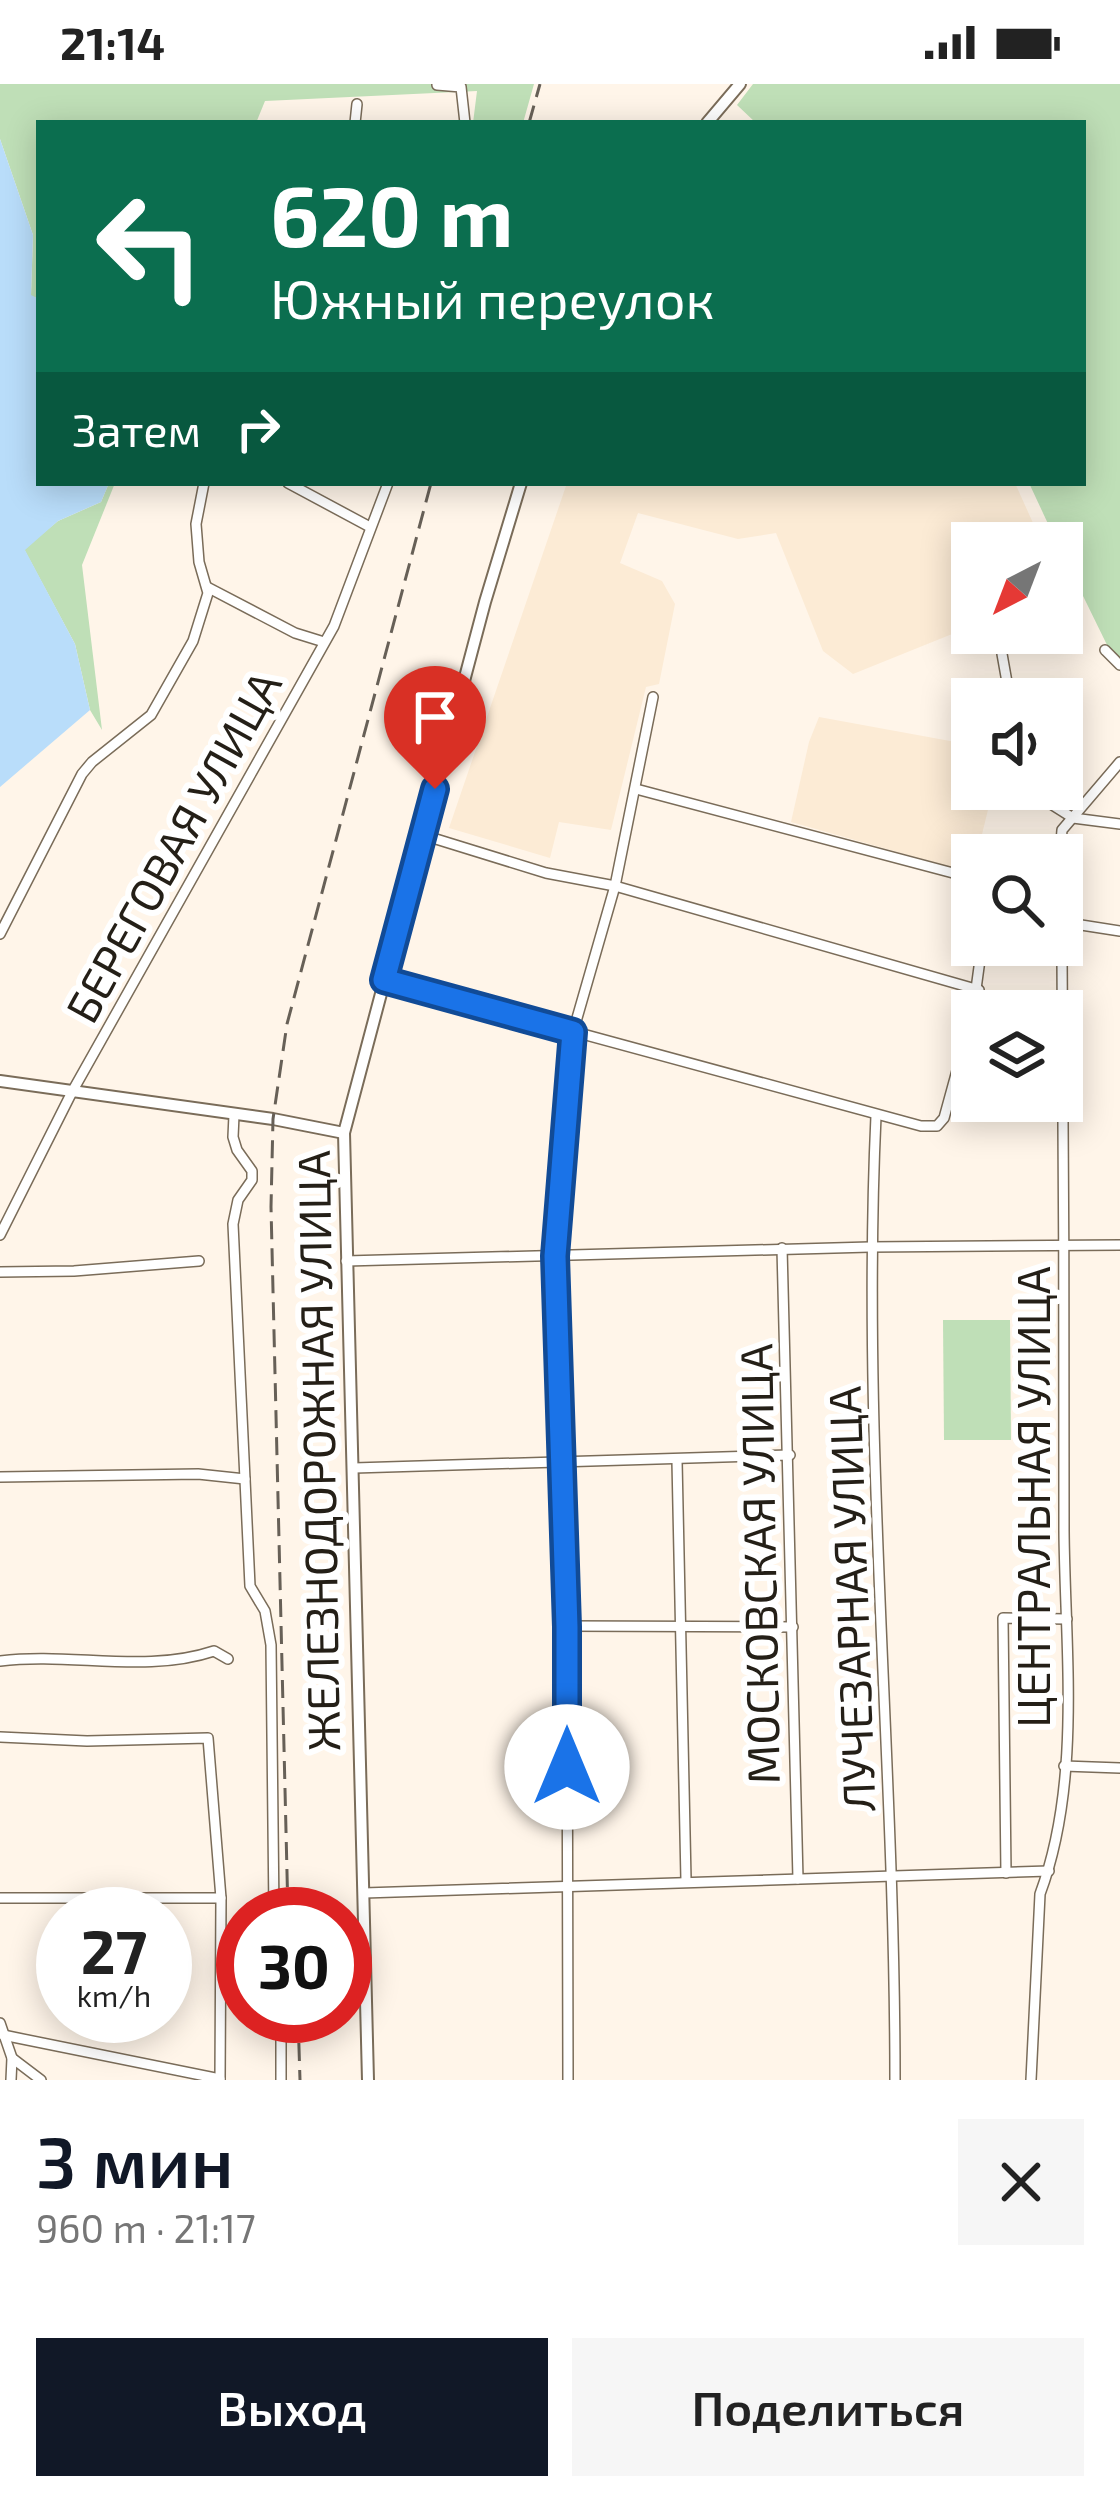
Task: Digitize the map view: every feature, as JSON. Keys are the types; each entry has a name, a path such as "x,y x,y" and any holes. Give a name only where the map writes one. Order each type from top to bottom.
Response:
{"main road":[{"path":"710,120 740,84"},
{"name":"ЖЕЛЕЗНОДОРОЖНАЯ УЛИЦА","path":"364,1887 344,1133 484,602 520,486"},
{"path":"0,1081 344,1133"},
{"name":"ЖЕЛЕЗНОДОРОЖНАЯ УЛИЦА","path":"367,2043 368,2080"}],"street":[{"path":"436,86 461,87 465,120"},
{"path":"355,120 357,104"},
{"path":"0,934 82,774 142,725 193,641 208,593 196,524 203,486"},
{"path":"294,486 370,527"},
{"name":"БЕРЕГОВАЯ УЛИЦА","path":"0,1235 72,1092 324,642 387,486"},
{"path":"207,587 296,633 324,642"},
{"path":"1105,650 1120,665"},
{"path":"1001,654 1006,678"},
{"path":"568,2080 567,1627 555,1256 573,1032 616,886 653,697"},
{"path":"1062,834 1120,762"},
{"path":"636,789 951,872"},
{"path":"1060,810 1072,818 1120,824"},
{"path":"423,835 979,990 981,966"},
{"path":"1083,924 1120,932"},
{"name":"ЦЕНТРАЛЬНАЯ УЛИЦА","path":"1031,2080 1040,1894 1049,1871 1064,1766 1062,966"},
{"path":"384,980 876,1116 938,1126 951,1094"},
{"path":"234,1115 233,1137 253,1180 238,1200 233,1224 250,1586 265,1611 271,1646 274,1887"},
{"name":"ЛУЧЕЗАРНАЯ УЛИЦА","path":"876,1116 870,1246 893,1878 895,2080"},
{"path":"346,1261 870,1246 1120,1245"},
{"name":"МОСКОВСКАЯ УЛИЦА","path":"782,1249 798,1879"},
{"path":"0,1272 199,1261"},
{"path":"354,1468 790,1455"},
{"path":"676,1460 686,1880"},
{"path":"0,1477 198,1474 245,1479"},
{"path":"1006,1873 1003,1618 1066,1619"},
{"path":"567,1627 794,1627"},
{"path":"0,1661 126,1663 214,1652 228,1659"},
{"path":"0,1737 208,1738 220,1887"},
{"path":"1064,1766 1120,1768"},
{"path":"372,1892 1049,1871"},
{"path":"0,1898 216,1898"},
{"path":"1,2029 220,2079 220,2043"},
{"path":"1,2029 13,2058 11,2080"},
{"path":"281,2043 281,2080"},
{"path":"13,2058 41,2080"}],"shaded area":[{"path":"566,486 1016,486 1033,522 951,522 951,634 853,674 823,651 776,533 738,539 638,513 620,563 662,581 675,604 659,684 646,687 611,830 559,822 550,858 449,828"},
{"path":"819,717 951,741 951,810 988,810 982,834 951,834 951,867 791,822"}],"green space":[{"path":"0,84 534,84 524,120 473,120 477,91 265,101 257,120 36,120 36,298 31,296 33,235 0,139"},
{"path":"753,84 1120,84 1120,660 1108,647 1083,596 1083,522 1047,522 1030,486 1086,486 1086,120 753,120 737,105"},
{"path":"108,486 114,486 82,565 102,730 90,710 75,644 24,549 58,521 101,502"},
{"path":"943,1320 1010,1320 1011,1440 944,1440"}],"water":[{"path":"0,139 33,235 36,486 108,486 101,502 58,521 25,550 75,644 90,710 0,787"}],"railway":[{"path":"530,120 540,84"},
{"path":"287,1887 271,1207 273,1119 287,1024 430,486"},
{"path":"299,2043 300,2080"}],"route":[{"path":"435,789 384,980 573,1032 555,1256 567,1767"}]}
